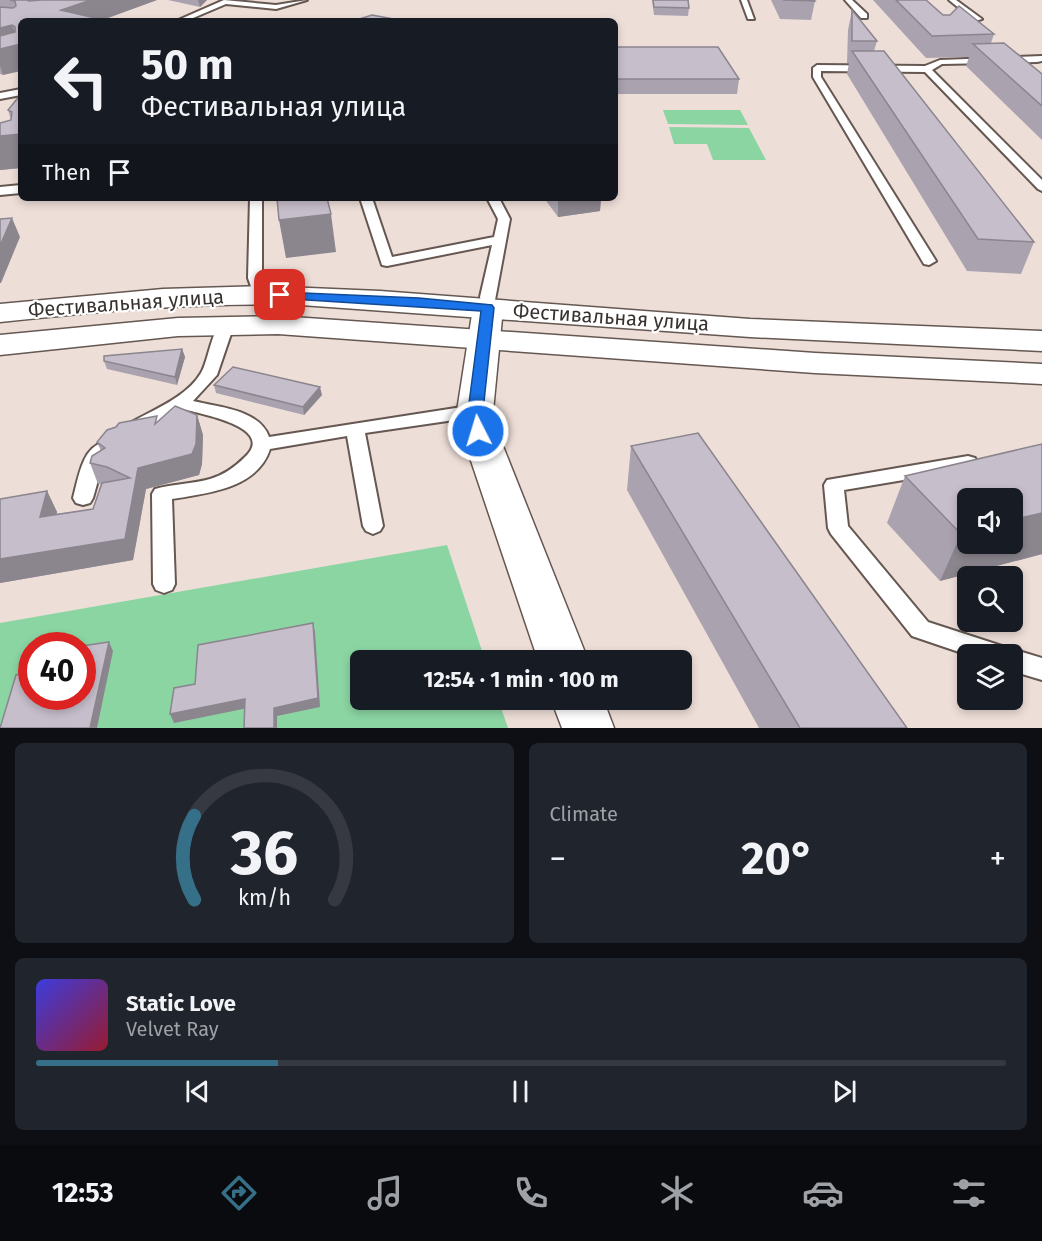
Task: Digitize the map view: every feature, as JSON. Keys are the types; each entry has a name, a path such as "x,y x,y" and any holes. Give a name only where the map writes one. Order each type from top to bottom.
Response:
{"main road":[{"name":"Фестивальная улица","path":"0,314 185,297 261,295 419,302 486,324 826,363 1042,374"},
{"name":"Фестивальная улица","path":"120,332 226,325 278,325 373,332 486,324 805,330 1042,341"},
{"path":"486,324 475,411 478,431 559,650"},
{"path":"0,345 120,332"},
{"path":"0,351 120,332"},
{"path":"581,710 588,728"}],"lane":[{"path":"190,17 228,1 276,6 304,0"},
{"path":"744,0 751,16"},
{"path":"848,0 864,16"},
{"path":"952,0 978,19"},
{"path":"190,17 195,18"},
{"path":"929,261 817,77 817,68 927,69 940,62 1040,61"},
{"path":"927,69 1042,187"},
{"path":"0,96 18,93"},
{"path":"0,191 18,189"},
{"path":"256,201 255,278 261,295"},
{"path":"367,201 387,262 498,240"},
{"path":"486,324 488,297 504,219 495,201"},
{"path":"83,498 95,456 109,442 181,403 209,375 226,325"},
{"path":"164,584 162,494 215,485 241,473 258,456 262,444 258,432 240,418 181,403"},
{"path":"262,444 475,411"},
{"path":"355,428 373,526"},
{"path":"966,644 920,629 838,528 834,485 984,460"},
{"path":"1023,663 1042,669"}],"green space":[{"path":"663,110 740,110 748,125 668,124"},
{"path":"669,127 749,128 766,160 713,160 707,144 674,144"},
{"path":"447,545 482,650 350,650 350,710 502,710 508,728 0,728 0,623"}],"building":[{"path":"10,0 91,0 61,10 95,18 18,18 18,45 0,49 0,36 15,32 15,27 12,25 0,28 0,7 13,8 16,6 15,1"},
{"path":"653,0 688,0 689,8 654,7"},
{"path":"896,0 926,0 943,15 950,15 959,6 994,34 932,36"},
{"path":"852,10 877,41 852,41"},
{"path":"372,15 388,18 362,18"},
{"path":"1004,43 1042,74 1042,106 973,44"},
{"path":"618,47 718,47 739,79 618,79"},
{"path":"852,51 884,51 1034,242 978,239"},
{"path":"18,98 18,134 0,136 0,123 11,120 12,112 8,110"},
{"path":"277,201 328,201 331,214 279,220"},
{"path":"12,218 0,246 0,219"},
{"path":"182,349 175,377 104,361 104,356"},
{"path":"233,367 320,387 303,407 214,385"},
{"path":"175,406 197,415 196,444 192,454 138,468 125,539 0,559 0,499 47,491 40,517 93,509 102,483 130,478 107,467 90,463 92,456 105,448 97,442 107,430 116,427 119,423 157,416 155,424"},
{"path":"698,433 907,728 800,728 631,446"},
{"path":"1042,444 1042,513 1023,517 1023,488 957,488 957,530 905,476"},
{"path":"313,623 318,698 274,708 274,728 244,728 245,699 170,714 174,688 195,684 198,645"},
{"path":"109,642 96,701 96,644"},
{"path":"18,675 18,710 94,710 90,728 0,728"}],"route":[{"path":"280,295 488,308 475,411 478,431"}]}
